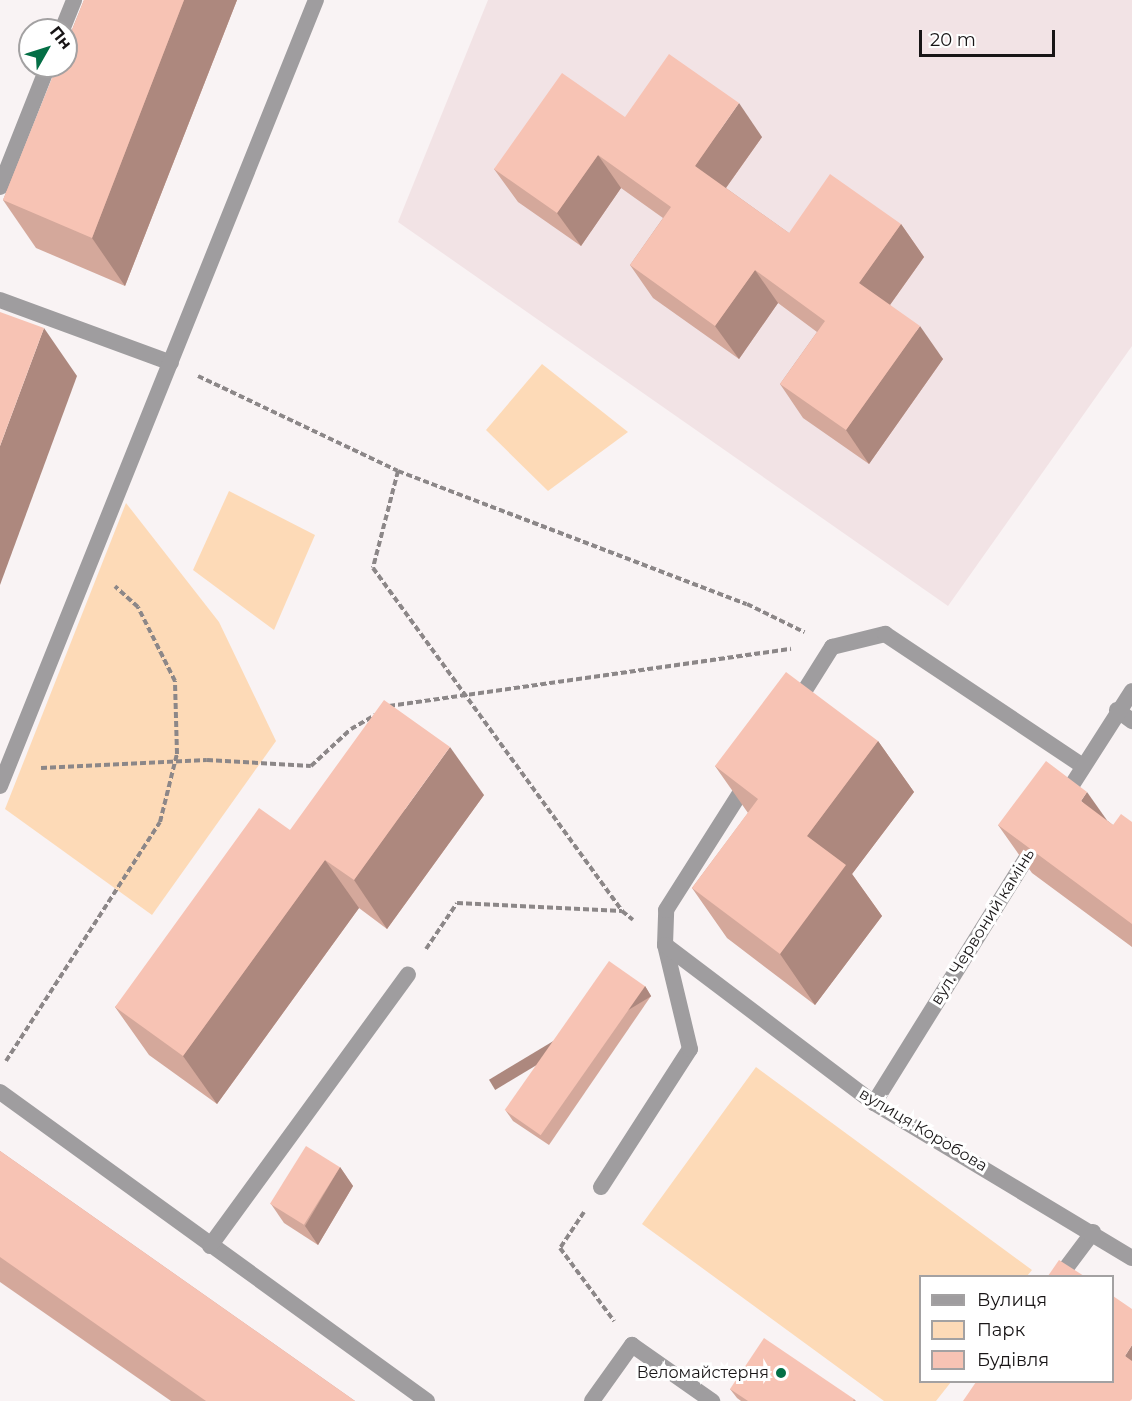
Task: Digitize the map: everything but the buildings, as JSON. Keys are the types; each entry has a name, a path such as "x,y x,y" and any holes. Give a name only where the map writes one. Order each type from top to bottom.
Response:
{"street":[{"path":"67,18 74,0"},
{"path":"3,779 316,0"},
{"path":"0,187 43,78"},
{"path":"0,300 171,363"},
{"path":"788,718 830,645 885,634 1083,766"},
{"name":"вул. Червоний камінь","path":"874,1103 1132,691"},
{"path":"1118,710 1132,721"},
{"path":"601,1187 690,1049 665,945 666,910 756,768"},
{"name":"вулиця Коробова","path":"665,945 874,1103 1094,1232 1132,1258"},
{"path":"210,1246 408,974"},
{"path":"0,1092 426,1401"},
{"path":"1061,1275 1094,1232"},
{"path":"592,1401 632,1345 712,1401"}],"path":[{"path":"171,363 398,471 747,604 830,645"},
{"path":"398,471 373,568 622,911 665,945"},
{"path":"0,1070 160,822 175,760 175,681 138,608 90,563"},
{"path":"386,708 395,703 467,697 830,645"},
{"path":"3,779 175,760 311,766 351,729 377,714"},
{"path":"408,974 457,903 622,911"},
{"path":"601,1187 560,1248 632,1345"}],"shaded area":[{"path":"488,0 1132,0 1132,346 948,606 398,222"}],"green space":[{"path":"542,364 628,432 548,491 486,430"},
{"path":"229,491 315,535 274,630 193,570"},
{"path":"126,503 219,622 276,741 152,915 5,809"},
{"path":"756,1067 1032,1270 1028,1275 919,1275 919,1383 950,1383 936,1401 884,1401 642,1224"}],"place":[{"name":"Веломайстерня","path":"781,1373"}]}
